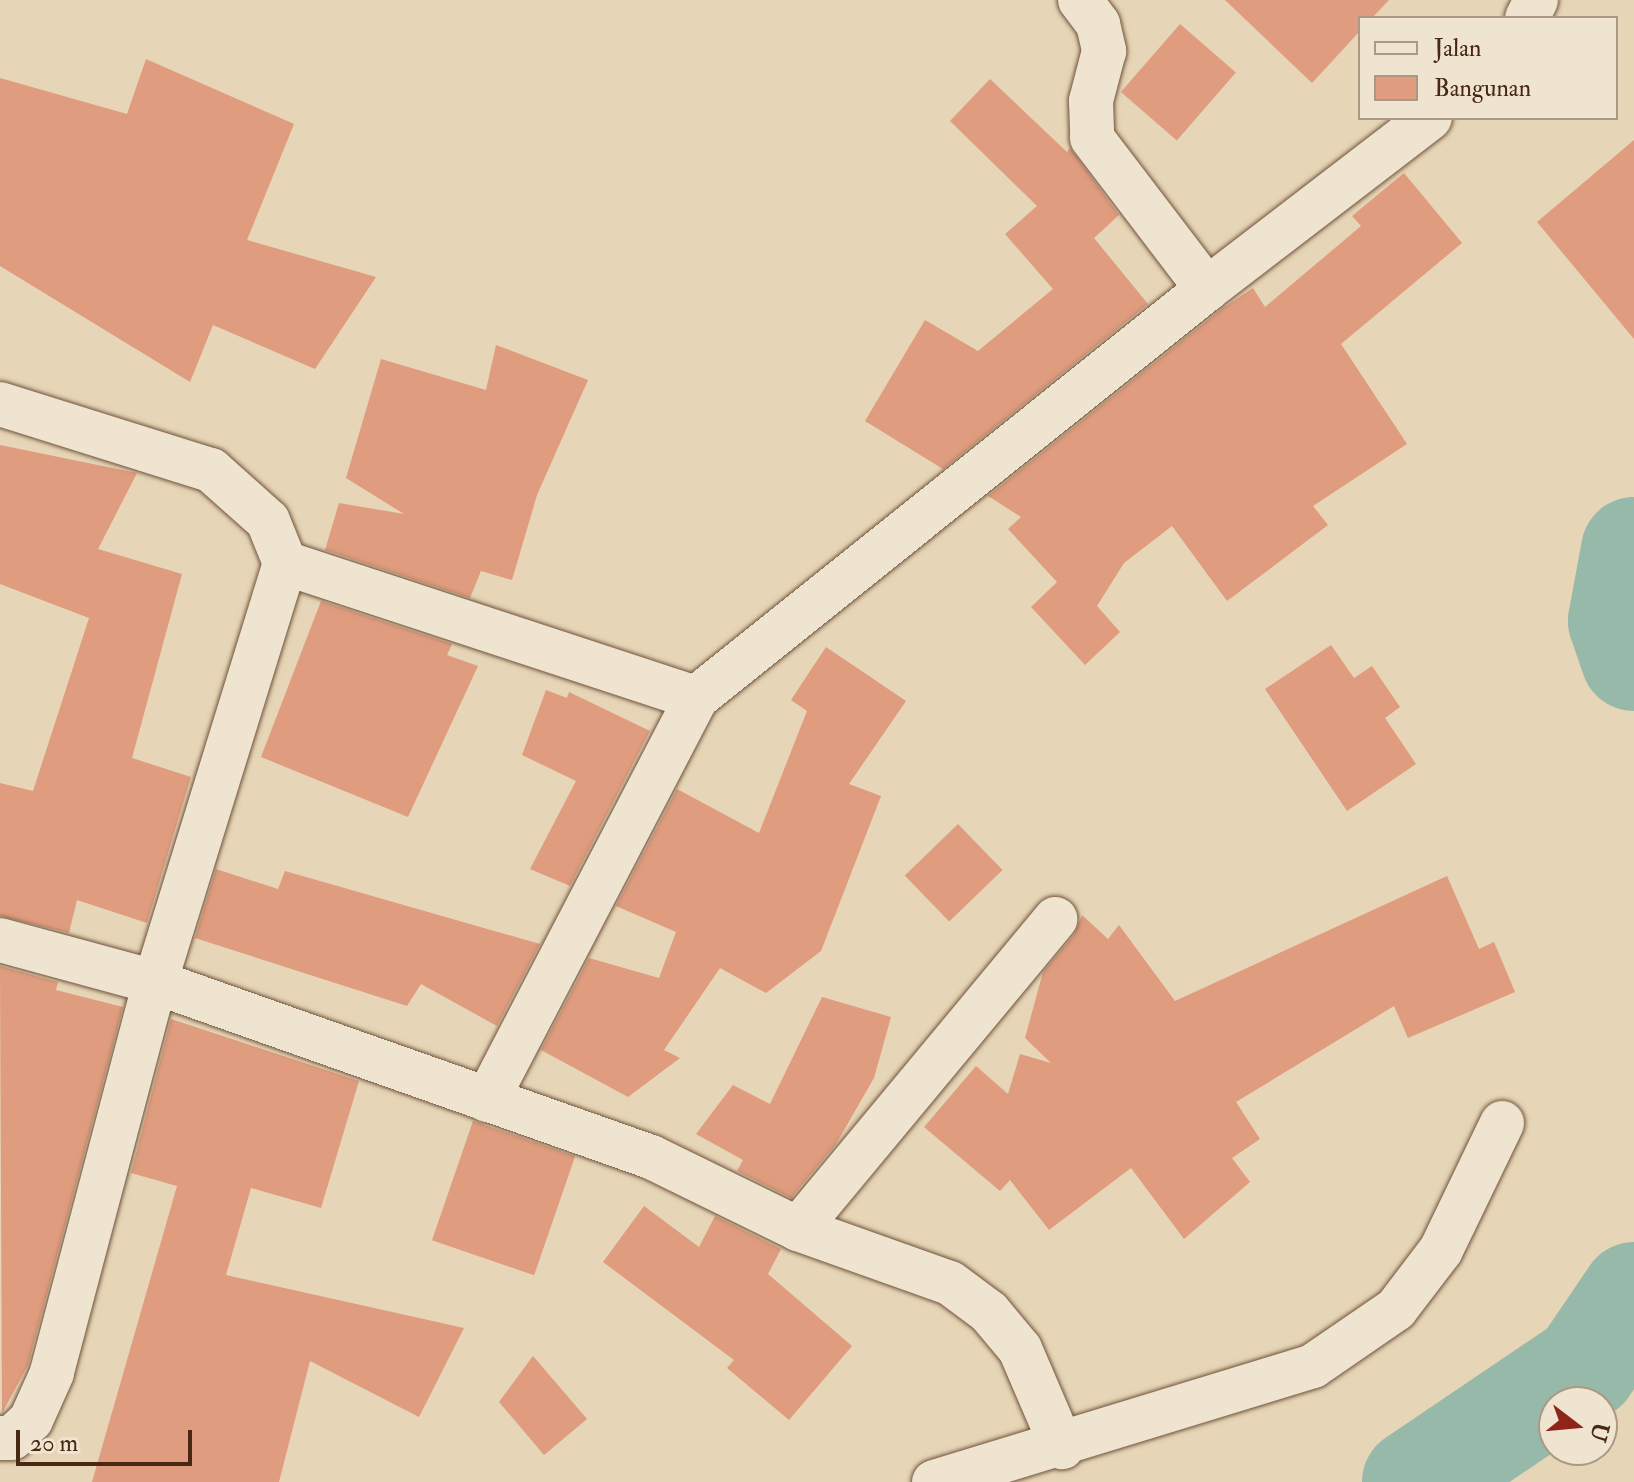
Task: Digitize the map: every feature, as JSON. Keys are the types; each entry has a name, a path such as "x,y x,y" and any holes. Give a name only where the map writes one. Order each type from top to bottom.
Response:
{"street":[{"path":"1080,0 1098,24 1104,51 1091,101 1092,138 1207,289"},
{"path":"487,1100 696,698 1207,289 1427,120"},
{"path":"0,404 211,470 268,521 285,563 155,982 52,1373 31,1420 12,1438 0,1438"},
{"path":"285,563 696,698"},
{"path":"798,1229 1055,919"},
{"path":"0,940 155,982 651,1157 798,1229 950,1283 989,1312 1020,1349 1062,1447"},
{"path":"934,1482 1062,1447 1313,1366 1396,1309 1441,1250 1502,1123"}],"building":[{"path":"1225,0 1389,0 1374,16 1358,16 1358,33 1312,83"},
{"path":"1180,24 1236,73 1177,140 1121,92"},
{"path":"146,59 294,124 247,240 376,277 315,369 213,325 190,382 0,266 0,78 127,114"},
{"path":"990,79 1067,152 1070,148 1119,215 1094,238 1148,304 943,469 865,421 925,320 978,351 1053,289 1005,234 1037,206 950,121"},
{"path":"1634,140 1634,339 1537,222"},
{"path":"1404,173 1462,243 1341,344 1407,444 1313,506 1328,525 1227,601 1172,526 1124,563 1097,606 1120,632 1085,665 1031,607 1057,582 1008,529 1021,517 988,496 1223,308 1253,288 1265,307 1361,226 1352,216"},
{"path":"496,345 588,380 537,495 512,580 481,571 470,598 325,550 339,503 404,514 346,478 381,359 486,390"},
{"path":"0,445 137,473 98,549 182,574 132,758 191,777 147,923 77,900 69,933 0,916 0,783 33,791 89,618 0,584"},
{"path":"321,601 452,644 447,655 478,666 408,817 261,757"},
{"path":"1331,645 1354,678 1372,666 1400,707 1385,718 1416,764 1347,811 1265,689"},
{"path":"826,647 906,701 849,784 881,796 821,951 766,993 720,968 664,1050 680,1058 628,1097 541,1050 589,958 659,978 676,932 616,906 677,789 759,833 807,711 791,700"},
{"path":"546,690 567,698 569,692 650,731 570,886 530,869 576,781 522,755"},
{"path":"958,824 1002,870 949,921 905,875"},
{"path":"216,869 278,889 285,871 540,944 497,1026 421,984 407,1006 195,938"},
{"path":"1447,876 1479,949 1494,942 1515,992 1408,1038 1394,1006 1236,1102 1260,1139 1232,1158 1250,1182 1184,1239 1131,1168 1049,1230 1010,1180 1000,1191 924,1127 976,1066 1008,1094 1020,1054 1051,1063 1025,1038 1043,972 1074,935 1082,915 1108,939 1119,925 1175,1001"},
{"path":"0,966 58,982 56,990 123,1007 28,1365 2,1413"},
{"path":"822,997 891,1017 874,1078 836,1144 791,1198 737,1171 743,1160 696,1134 733,1085 770,1104"},
{"path":"171,1019 359,1081 321,1208 251,1188 226,1275 464,1328 419,1417 310,1361 279,1482 92,1482 177,1186 131,1173"},
{"path":"473,1121 575,1156 534,1275 432,1240"},
{"path":"644,1206 699,1247 715,1216 781,1249 768,1274 852,1346 789,1420 727,1368 734,1360 603,1262"},
{"path":"533,1356 587,1419 544,1455 499,1402"}],"waterway":[{"path":"1634,550 1621,621 1634,658"},
{"path":"1415,1482 1585,1367 1634,1295"}]}
